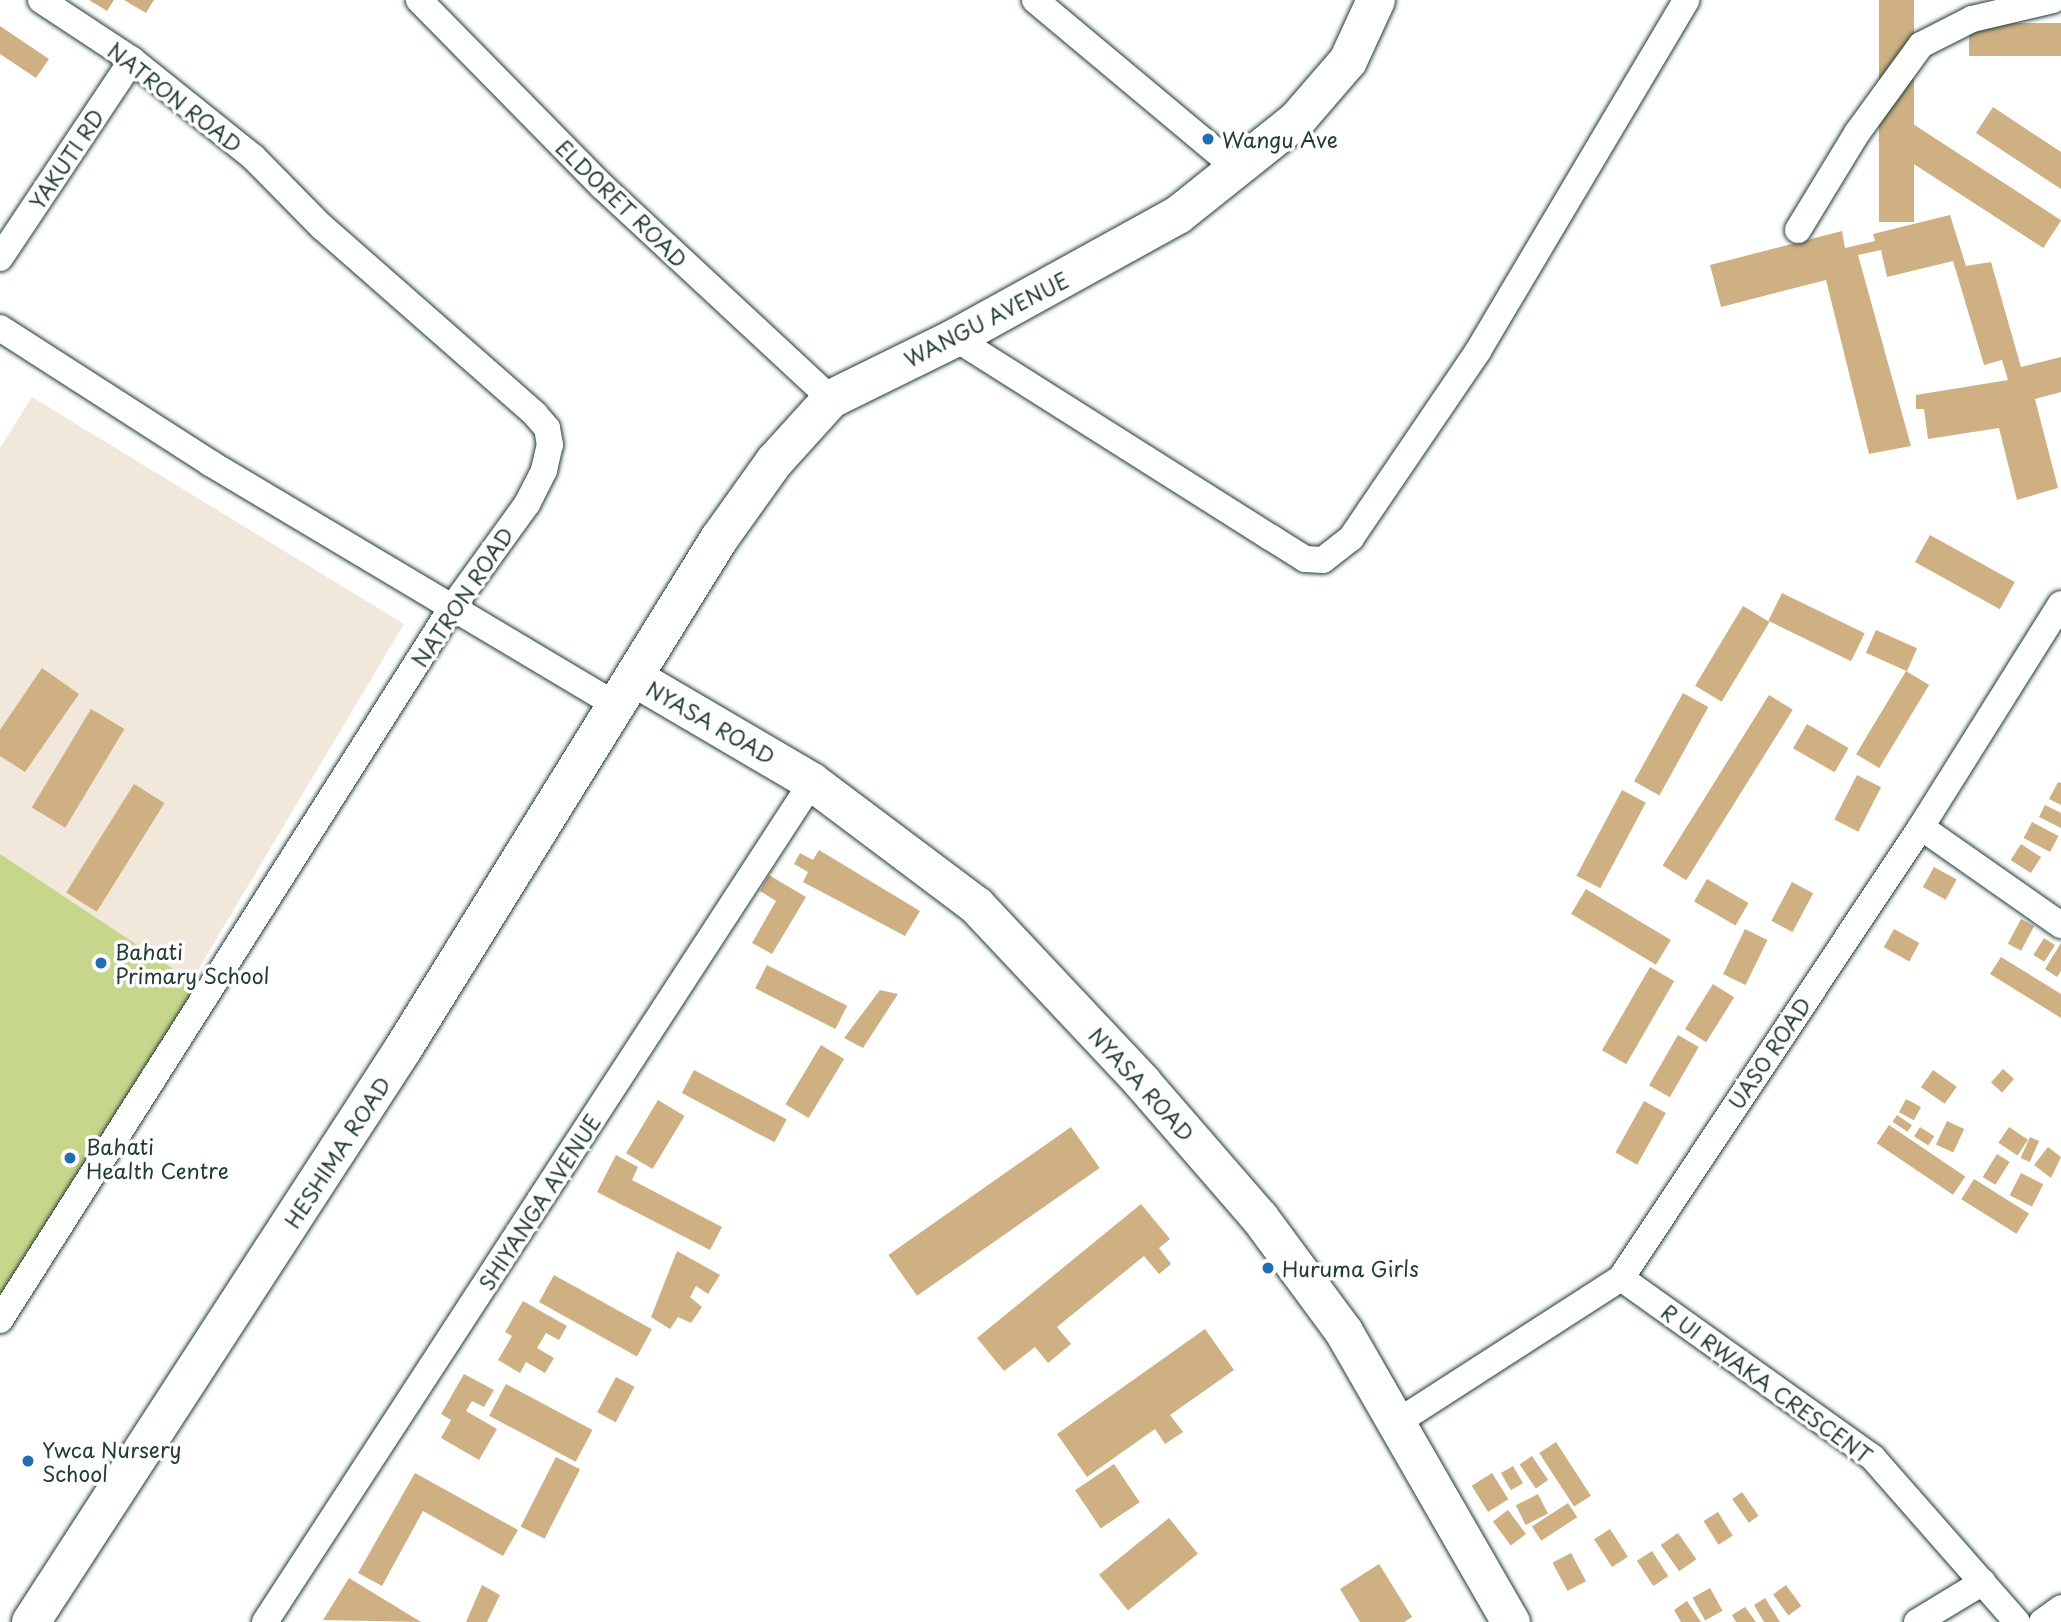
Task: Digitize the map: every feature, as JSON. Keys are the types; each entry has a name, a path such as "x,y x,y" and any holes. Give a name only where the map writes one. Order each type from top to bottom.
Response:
{"street":[{"name":"NATRON ROAD","path":"0,1320 451,609 527,504 544,470 550,445 547,428 497,379 322,227 253,157 132,60 41,0"},
{"name":"ELDORET ROAD","path":"419,0 602,186 831,399"},
{"name":"WANGU AVENUE","path":"627,692 719,539 774,462 831,399 955,338 1142,237 1237,169 1297,120 1348,61 1376,0"},
{"path":"955,338 1270,537 1306,558 1323,561 1351,538 1478,351 1686,0"},
{"path":"1798,230 1857,133 1921,45 1972,19 2053,0"},
{"path":"1052,5 1237,169"},
{"name":"YAKUTI RD","path":"0,258 132,60"},
{"path":"0,328 451,609 627,692"},
{"name":"UASO ROAD","path":"1396,1423 1621,1278 1921,827 2061,604"},
{"name":"NYASA ROAD","path":"627,692 812,782 977,906 1142,1082 1260,1218 1306,1278 1344,1332 1511,1622"},
{"name":"HESHIMA ROAD","path":"32,1622 627,692"},
{"name":"SHIYANGA AVENUE","path":"265,1622 812,782"},
{"path":"1921,827 2061,925"},
{"name":"R UI RWAKA CRESCENT","path":"1621,1278 1873,1458 2017,1622"},
{"path":"1917,1622 1983,1582"},
{"path":"2042,1622 2061,1608"}],"shaded area":[{"name":"Bahati Primary School","path":"32,397 404,624 0,1302 0,448"}],"green space":[{"path":"0,854 205,990 0,1304"}],"building":[{"path":"89,0 114,0 107,11"},
{"path":"124,0 154,0 146,13"},
{"path":"1879,0 1914,0 1914,222 1879,222"},
{"path":"1969,23 2061,23 2061,56 1969,56"},
{"path":"0,26 49,59 36,78 0,54"},
{"path":"1993,107 2061,152 2061,189 1976,133"},
{"path":"1896,113 2061,220 2043,248 1878,141"},
{"path":"1950,215 1966,266 1991,262 2021,367 2061,357 2061,392 2035,399 2058,488 2017,500 1999,428 1928,439 1924,409 1916,409 1916,395 2008,380 2002,360 1984,365 1953,261 1887,277 1881,250 1858,255 1911,446 1869,454 1826,280 1721,307 1710,265 1842,231 1845,248 1875,241 1873,234"},
{"path":"1930,535 2015,582 2000,609 1915,562"},
{"path":"1782,593 1865,633 1851,661 1768,621"},
{"path":"1743,606 1770,622 1722,702 1695,686"},
{"path":"1876,630 1917,648 1907,671 1866,653"},
{"path":"42,668 79,694 25,772 0,756 0,730"},
{"path":"1906,671 1929,685 1879,768 1856,754"},
{"path":"1683,693 1708,707 1659,795 1634,781"},
{"path":"1769,695 1793,710 1686,880 1662,865"},
{"path":"91,709 124,729 65,828 32,808"},
{"path":"1807,724 1849,748 1835,772 1793,748"},
{"path":"1857,775 1881,787 1858,832 1834,820"},
{"path":"2058,782 2061,783 2061,805 2049,799"},
{"path":"134,784 165,803 97,912 66,893"},
{"path":"1622,790 1646,803 1600,888 1576,876"},
{"path":"2045,805 2061,813 2061,828 2039,817"},
{"path":"2032,822 2058,836 2050,852 2024,838"},
{"path":"2021,844 2041,857 2031,873 2011,860"},
{"path":"819,850 920,911 905,936 803,882 808,872 794,864 800,853 813,860"},
{"path":"1934,867 1957,880 1946,900 1923,887"},
{"path":"769,875 806,897 772,954 752,943 776,901 760,891"},
{"path":"1707,879 1749,903 1736,926 1694,902"},
{"path":"1792,882 1813,893 1793,932 1771,921"},
{"path":"1586,889 1671,940 1656,965 1571,914"},
{"path":"2021,919 2034,926 2021,951 2008,944"},
{"path":"1745,929 1767,940 1746,985 1723,974"},
{"path":"1894,929 1919,943 1909,961 1884,947"},
{"path":"2044,938 2055,945 2044,962 2033,955"},
{"path":"2061,943 2061,971 2057,977 2045,969"},
{"path":"2001,957 2061,994 2061,1018 1990,974"},
{"path":"767,965 847,1006 835,1029 755,988"},
{"path":"1650,967 1674,981 1626,1064 1602,1050"},
{"path":"1713,984 1734,997 1706,1042 1685,1029"},
{"path":"880,990 898,994 863,1048 844,1038"},
{"path":"1678,1035 1699,1047 1670,1097 1649,1085"},
{"path":"821,1045 844,1059 809,1118 785,1104"},
{"path":"2003,1069 2014,1079 2002,1092 1991,1082"},
{"path":"694,1070 787,1119 775,1142 682,1093"},
{"path":"1933,1070 1957,1087 1945,1104 1921,1087"},
{"path":"1906,1099 1921,1107 1914,1120 1899,1112"},
{"path":"658,1100 685,1116 653,1169 626,1153"},
{"path":"1644,1101 1666,1113 1637,1165 1615,1153"},
{"path":"1897,1115 1912,1125 1907,1132 1893,1122"},
{"path":"1947,1121 1964,1129 1953,1153 1936,1145"},
{"path":"1889,1125 1965,1176 1953,1195 1877,1143"},
{"path":"1071,1127 1100,1168 917,1296 888,1255"},
{"path":"1920,1127 1934,1136 1928,1145 1914,1136"},
{"path":"2009,1127 2028,1140 2017,1156 1998,1143"},
{"path":"2030,1137 2039,1141 2030,1162 2021,1158"},
{"path":"2048,1147 2061,1157 2051,1178 2034,1165"},
{"path":"1997,1154 2010,1162 1995,1185 1983,1177"},
{"path":"616,1155 638,1167 632,1180 722,1227 710,1250 597,1192"},
{"path":"2021,1173 2043,1184 2032,1207 2010,1195"},
{"path":"1974,1179 2029,1213 2016,1234 1961,1199"},
{"path":"1141,1204 1170,1239 1159,1248 1171,1264 1159,1274 1144,1256 1057,1327 1071,1344 1048,1363 1035,1347 1004,1371 977,1338"},
{"path":"677,1251 720,1275 708,1294 696,1286 690,1297 702,1307 691,1323 678,1317 670,1329 651,1317"},
{"path":"554,1275 652,1329 637,1356 539,1302"},
{"path":"523,1301 567,1326 559,1340 546,1333 537,1348 554,1358 545,1373 526,1362 520,1373 498,1360 512,1336 505,1332"},
{"path":"1205,1329 1234,1370 1170,1415 1183,1432 1165,1444 1155,1429 1087,1477 1057,1434"},
{"path":"464,1374 494,1390 484,1407 472,1401 466,1411 497,1429 479,1460 441,1438 451,1420 441,1414"},
{"path":"616,1377 635,1387 616,1422 597,1412"},
{"path":"506,1384 593,1430 576,1462 489,1416"},
{"path":"1556,1442 1591,1496 1574,1507 1539,1453"},
{"path":"1532,1456 1548,1480 1536,1488 1520,1464"},
{"path":"556,1457 580,1469 545,1539 521,1526"},
{"path":"1114,1464 1140,1502 1101,1528 1075,1490"},
{"path":"1513,1466 1523,1483 1511,1490 1501,1473"},
{"path":"415,1473 518,1530 503,1556 423,1511 382,1586 358,1573"},
{"path":"1492,1473 1508,1499 1488,1512 1472,1486"},
{"path":"1742,1492 1759,1516 1749,1523 1732,1499"},
{"path":"1538,1494 1548,1514 1526,1525 1516,1505"},
{"path":"1568,1503 1577,1517 1541,1541 1532,1526"},
{"path":"1508,1510 1526,1534 1511,1545 1493,1521"},
{"path":"1718,1512 1733,1536 1718,1545 1704,1521"},
{"path":"1169,1518 1198,1554 1128,1610 1099,1575"},
{"path":"1610,1529 1628,1557 1612,1567 1594,1539"},
{"path":"1678,1533 1696,1559 1679,1571 1661,1545"},
{"path":"1652,1551 1668,1576 1653,1586 1637,1561"},
{"path":"1571,1553 1586,1581 1567,1591 1552,1563"},
{"path":"1379,1564 1412,1617 1404,1622 1360,1622 1340,1589"},
{"path":"349,1578 421,1622 323,1620"},
{"path":"482,1585 500,1595 487,1622 466,1622"},
{"path":"1786,1585 1801,1606 1788,1615 1773,1594"},
{"path":"1710,1588 1723,1611 1705,1620 1693,1598"},
{"path":"1765,1598 1780,1622 1764,1622 1754,1605"},
{"path":"1687,1601 1701,1622 1681,1622 1674,1610"},
{"path":"1745,1607 1756,1622 1736,1622 1732,1615"}],"place":[{"name":"Wangu Ave","path":"1208,139"},
{"name":"Bahati Primary School","path":"101,963"},
{"name":"Bahati Health Centre","path":"70,1158"},
{"name":"Huruma Girls","path":"1268,1268"},
{"name":"Ywca Nursery School","path":"28,1461"}]}
